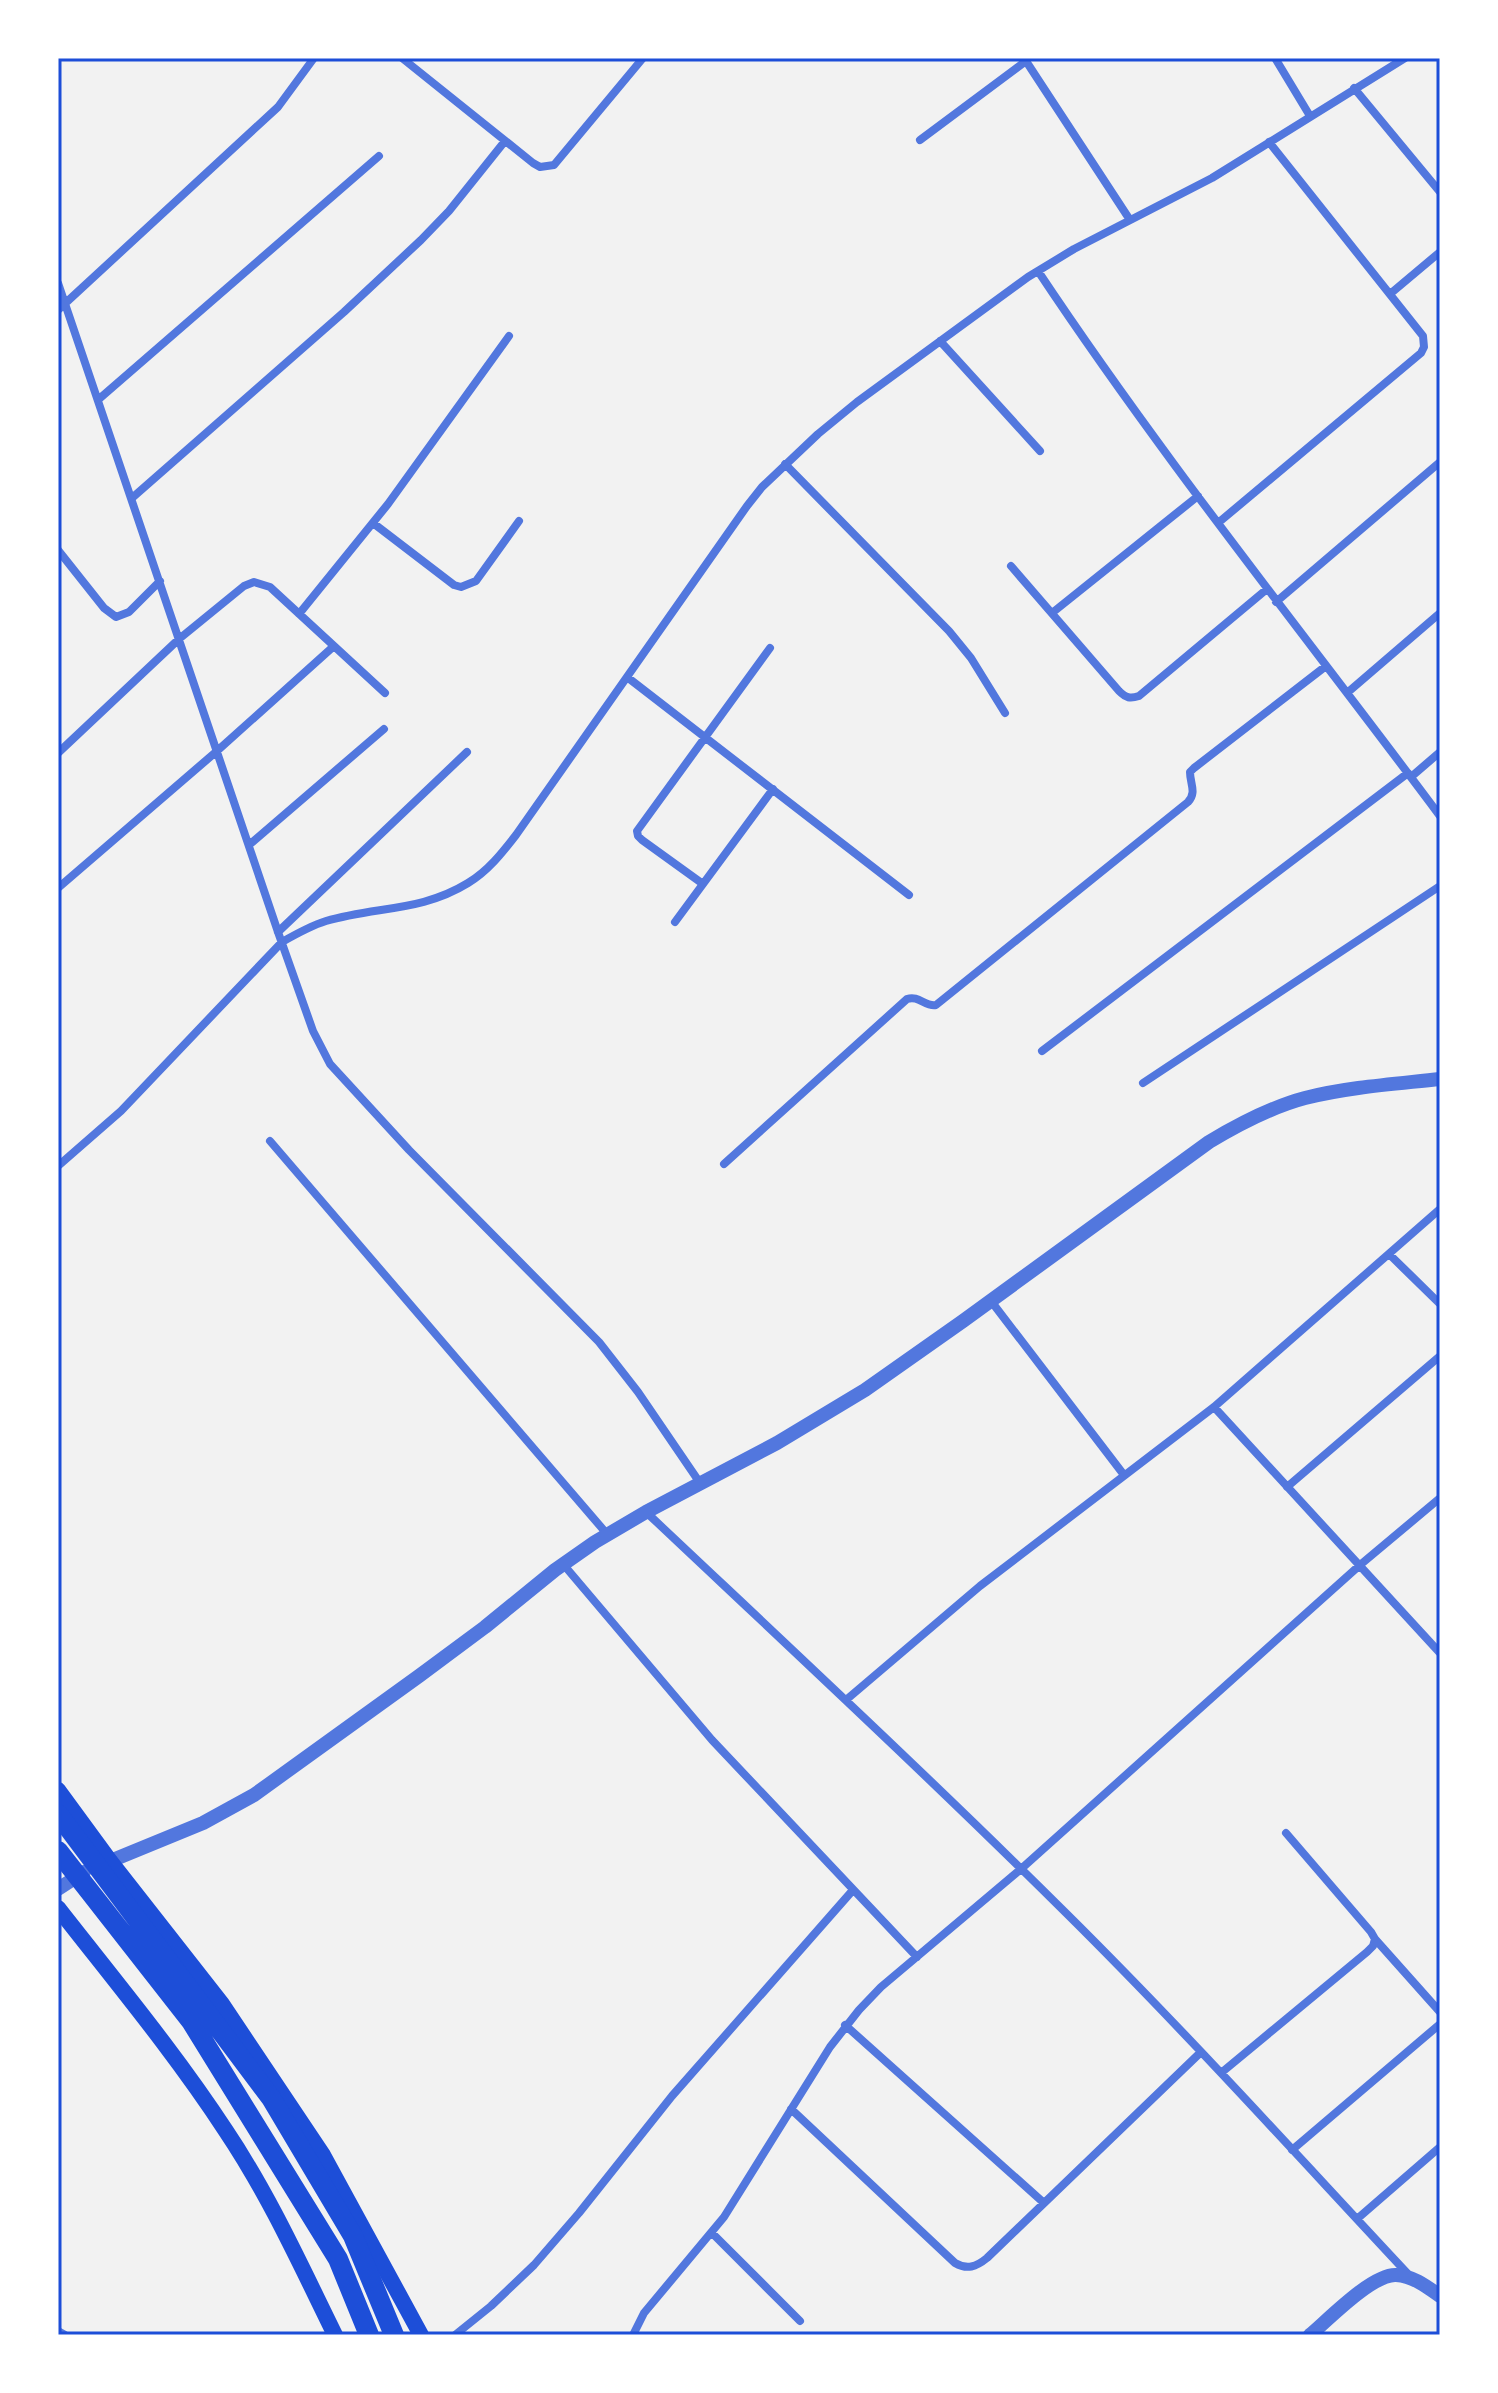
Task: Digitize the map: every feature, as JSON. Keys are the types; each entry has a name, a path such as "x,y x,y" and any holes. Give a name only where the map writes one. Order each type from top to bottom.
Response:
{"main road":[{"path":"58,1790 103,1864 271,2098 353,2236 394,2335"},
{"path":"58,1814 222,2004 323,2155 421,2335"},
{"path":"58,1851 191,2021 338,2259 369,2335"},
{"path":"58,1908 156,2034 226,2131 265,2196 335,2335"}],"street":[{"path":"62,307 278,107 314,58"},
{"path":"402,58 540,167 554,165 643,58"},
{"path":"1275,58 1310,116"},
{"path":"58,1166 121,1111 282,942 327,921 421,905 471,882 493,863 516,835 747,506 785,464 857,402 1038,271 1212,178 1400,59"},
{"path":"920,140 1025,60 1130,220"},
{"path":"1354,88 1440,192"},
{"path":"132,498 344,312 421,240 449,211 505,141"},
{"path":"1218,523 1421,353 1424,347 1423,336 1269,142"},
{"path":"99,399 379,156"},
{"path":"1390,294 1440,252"},
{"path":"1038,271 1079,333 1276,602 1440,816"},
{"path":"58,283 62,307 99,399 278,932 313,1031 330,1064 409,1150 599,1342 638,1392 700,1483"},
{"path":"299,614 373,523 509,336"},
{"path":"940,341 1040,451"},
{"path":"1276,602 1440,462"},
{"path":"785,464 949,631 971,658 1005,713"},
{"path":"1052,613 1198,496"},
{"path":"373,523 454,585 461,587 476,581 519,521"},
{"path":"58,550 104,608 116,617 129,612 160,581"},
{"path":"1011,566 1119,691 1132,698 1139,696 1267,589"},
{"path":"58,753 179,639 244,586 254,582 270,587 385,693"},
{"path":"1347,693 1440,613"},
{"path":"58,888 334,646"},
{"path":"703,884 642,840 637,831 770,648"},
{"path":"724,1164 907,999 936,1005 1188,802 1193,797 1190,772 1194,768 1326,666"},
{"path":"627,677 909,895"},
{"path":"249,845 384,729"},
{"path":"278,932 467,752"},
{"path":"1042,1051 1440,752"},
{"path":"675,922 773,789"},
{"path":"1143,1083 1440,886"},
{"path":"58,1889 77,1875 203,1823 254,1795 430,1668 563,1564 607,1534 823,1417 865,1390 1209,1142 1240,1124 1304,1098 1342,1090 1440,1079"},
{"path":"270,1141 607,1534"},
{"path":"846,1700 980,1586 1214,1407 1440,1209"},
{"path":"1389,1254 1440,1304"},
{"path":"991,1301 1124,1475"},
{"path":"1287,1487 1440,1356"},
{"path":"1214,1407 1440,1653"},
{"path":"633,2335 644,2313 735,2201 845,2025 881,1987 1021,1869 1360,1565 1440,1498"},
{"path":"646,1512 1021,1869 1201,2052 1411,2278 1440,2296"},
{"path":"563,1564 712,1740 917,1957"},
{"path":"1286,1833 1440,2012"},
{"path":"455,2335 534,2265 672,2096 853,1890"},
{"path":"1221,2073 1367,1952 1375,1939"},
{"path":"1292,2150 1440,2024"},
{"path":"845,2025 1044,2203"},
{"path":"791,2109 955,2263 962,2268 978,2266 1201,2052"},
{"path":"1357,2219 1440,2147"},
{"path":"712,2233 800,2321"},
{"path":"1310,2335 1375,2281 1392,2275 1411,2278"},
{"path":"58,2331 65,2335"}]}
